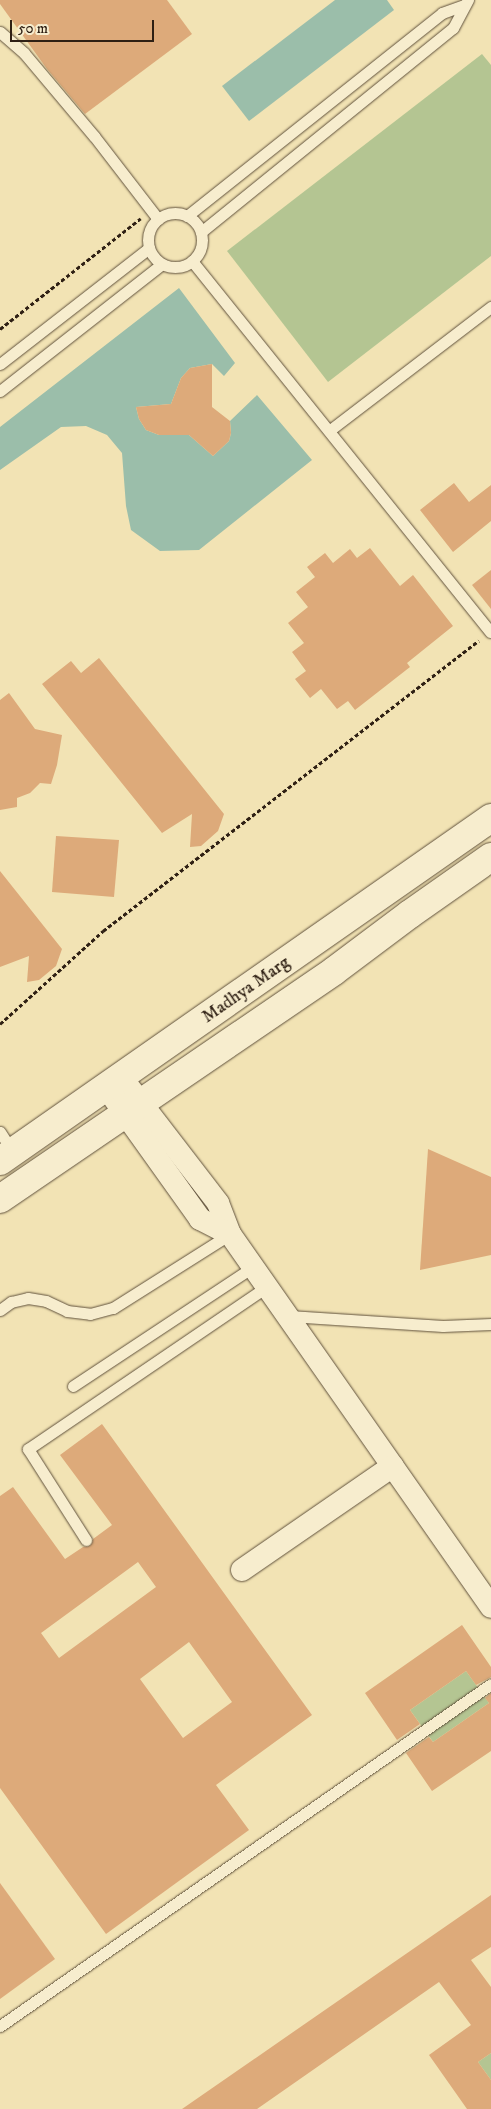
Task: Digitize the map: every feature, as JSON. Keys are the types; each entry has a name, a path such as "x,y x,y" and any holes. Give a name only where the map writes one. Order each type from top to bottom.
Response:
{"main road":[{"name":"Madhya Marg","path":"4,1148 114,1082 491,818"},
{"name":"Madhya Marg","path":"0,1200 334,971 491,857"}],"street":[{"path":"114,1082 133,1109 218,1202 230,1234 490,1604"},
{"path":"242,1570 393,1466"}],"lane":[{"path":"187,216 442,13 466,3"},
{"path":"201,232 453,28 466,3"},
{"path":"0,32 31,61 94,136 154,214"},
{"path":"178,212 196,223 201,232 202,243 199,253 192,262 181,267 172,267 162,264 154,257 149,248 148,237 154,214 178,212"},
{"path":"0,364 149,248"},
{"path":"192,262 330,430 490,632"},
{"path":"0,391 162,264"},
{"path":"330,430 491,307"},
{"path":"0,1310 11,1302 28,1298 46,1301 67,1311 90,1314 113,1308 230,1234"},
{"path":"73,1386 254,1266"},
{"path":"86,1540 28,1449 268,1286"},
{"path":"289,1316 443,1326 491,1324"},
{"path":"0,2026 491,1684"}],"path":[{"path":"0,328 154,214"},
{"path":"0,1024 103,931 490,632"}],"shaded area":[{"path":"335,0 387,0 394,10 249,121 222,86"},
{"path":"482,54 491,65 491,256 328,382 227,251"},
{"path":"179,288 235,363 224,376 212,364 190,368 181,378 171,404 136,407 139,419 146,430 159,435 189,435 213,456 229,441 231,433 230,421 257,395 312,460 199,550 160,551 131,530 126,506 122,453 107,435 86,426 61,427 0,470 0,427"},
{"path":"466,1671 489,1703 433,1742 410,1710"},
{"path":"491,2053 491,2080 478,2062"}],"building":[{"path":"0,0 167,0 192,34 85,114 47,69 0,4"},
{"path":"212,364 212,407 230,421 231,433 229,441 213,456 189,435 159,435 146,430 139,419 136,407 171,404 181,378 190,368"},
{"path":"454,483 469,502 491,485 491,521 453,552 420,510"},
{"path":"370,548 400,586 413,575 453,626 407,663 410,667 355,710 348,701 337,709 321,689 310,698 295,679 306,671 292,652 304,643 288,623 308,607 296,592 315,577 307,567 325,553 333,563 350,549 357,558"},
{"path":"491,570 491,609 472,585"},
{"path":"99,658 224,814 218,831 201,846 190,847 192,814 162,833 42,684 71,661 81,673"},
{"path":"9,693 35,729 62,735 57,765 51,784 40,783 30,793 17,798 17,807 0,810 0,700"},
{"path":"56,836 119,840 114,897 52,892"},
{"path":"0,871 62,949 56,966 39,980 27,982 29,956 0,967"},
{"path":"428,1149 491,1177 491,1255 420,1270"},
{"path":"102,1424 312,1715 216,1785 249,1830 106,1934 0,1788 0,1496 13,1487 65,1559 83,1547 90,1546 93,1539 112,1525 60,1455","holes":["138,1562 156,1587 59,1658 41,1633","189,1642 232,1702 183,1738 140,1679"]},
{"path":"462,1625 491,1667 491,1677 476,1685 466,1671 410,1710 420,1724 397,1740 365,1693"},
{"path":"491,1693 491,1751 432,1791 406,1753 429,1737 433,1742 489,1703 485,1698"},
{"path":"0,1883 55,1959 0,1999"},
{"path":"491,1895 491,1947 471,1960 491,1987 491,2053 478,2062 491,2080 491,2109 467,2109 429,2055 471,2025 439,1982 257,2109 182,2109"}]}
